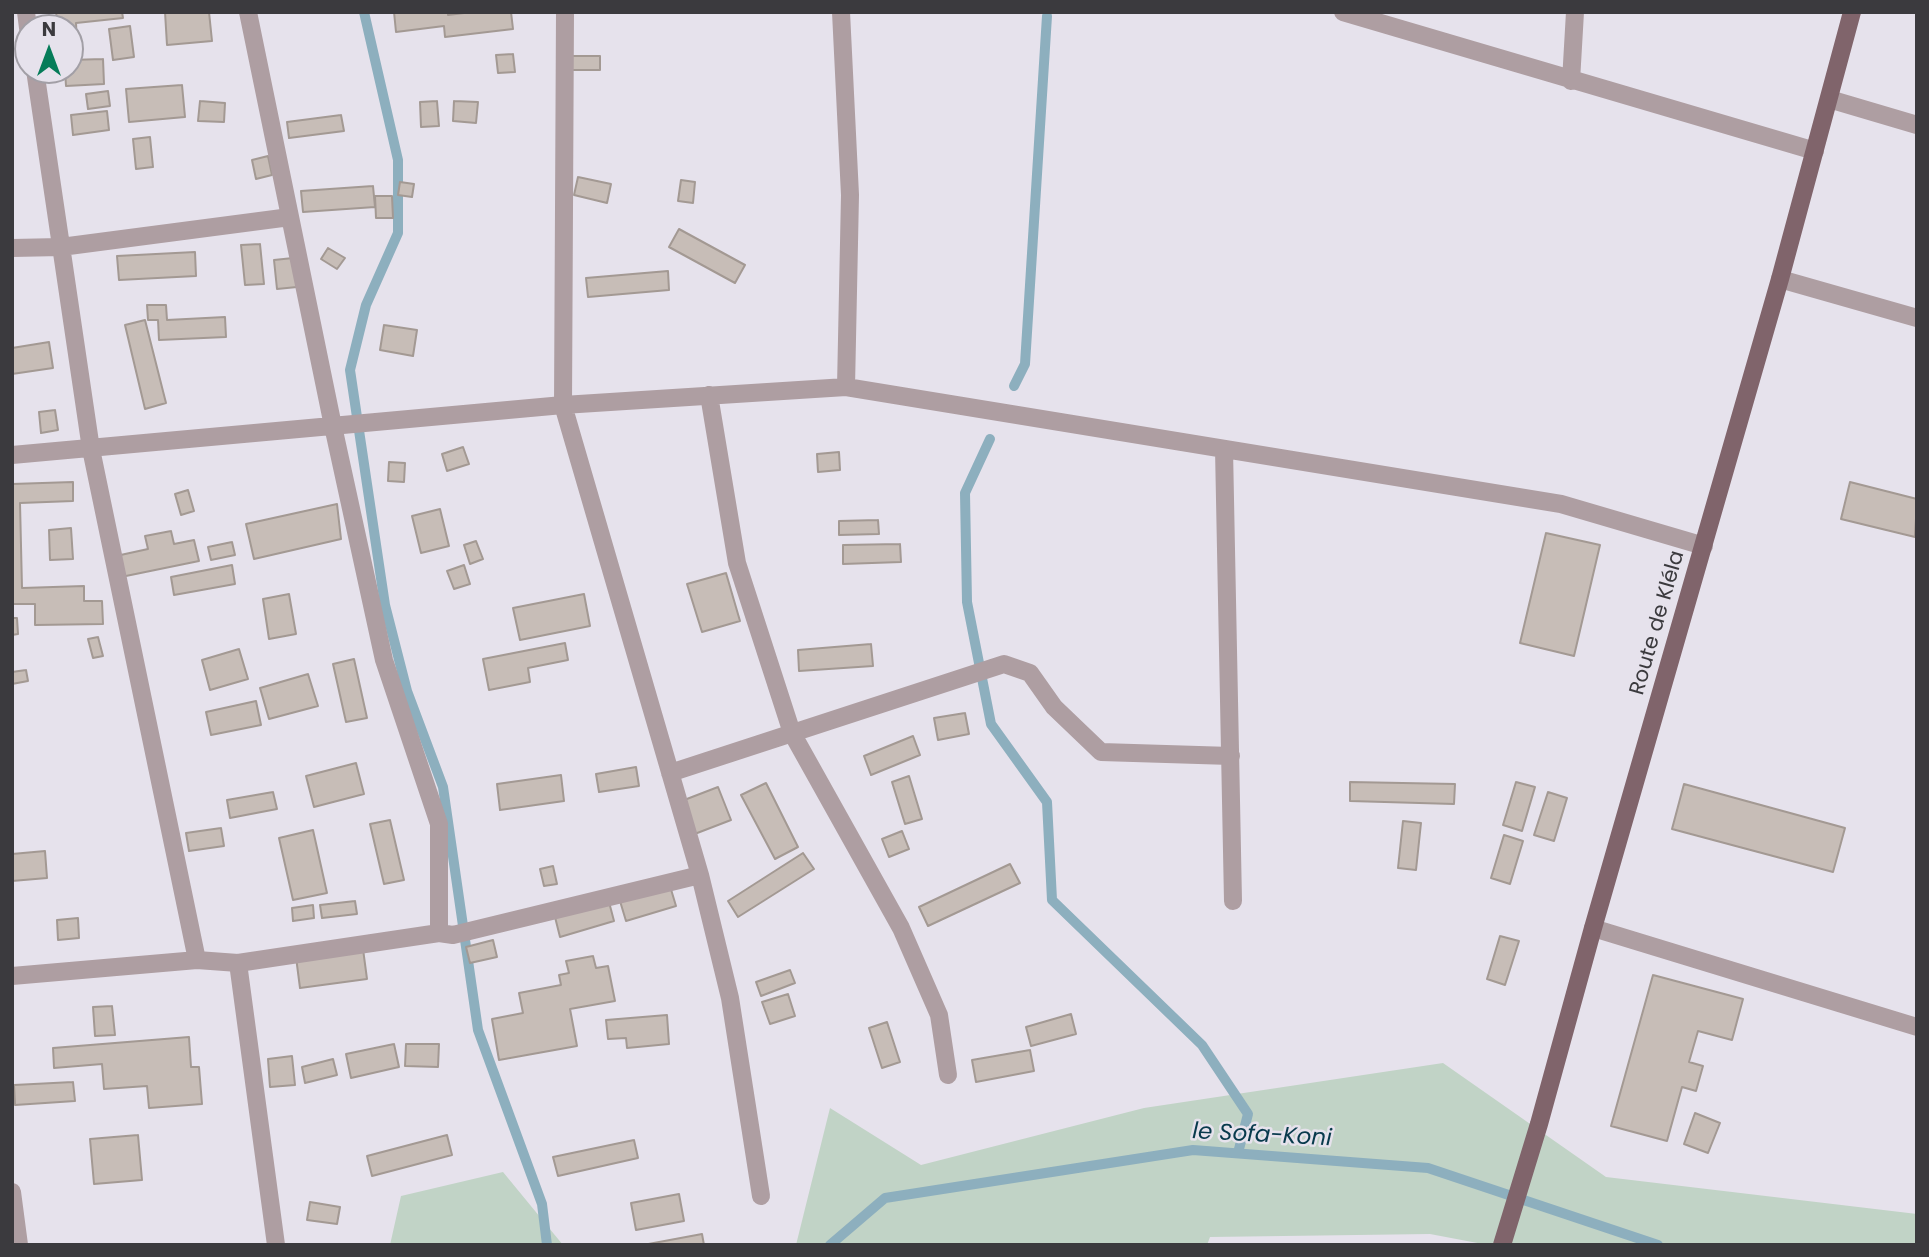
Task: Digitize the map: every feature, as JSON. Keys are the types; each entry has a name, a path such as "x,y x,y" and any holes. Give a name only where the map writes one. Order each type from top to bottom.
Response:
{"main road":[{"name":"Route de Kléla","path":"1502,1245 1780,279 1852,12"}],"street":[{"path":"248,12 290,217 339,426 384,660 439,824 446,934"},
{"path":"565,12 563,405 700,875 730,998 761,1196"},
{"path":"841,12 850,195 846,387"},
{"path":"1343,12 1815,151"},
{"path":"1571,81 1575,12"},
{"path":"37,84 91,449 197,960"},
{"path":"1829,99 1917,125"},
{"path":"12,248 61,247 290,217"},
{"path":"1780,279 1917,318"},
{"path":"12,455 563,405 846,387 1561,504 1704,546"},
{"path":"709,396 737,563 792,733 901,928 939,1015 948,1075"},
{"path":"1224,449 1233,901"},
{"path":"670,773 1004,664 1030,673 1054,707 1101,752 1230,757"},
{"path":"12,976 197,960 238,963 481,929 700,875"},
{"path":"1593,928 1917,1027"},
{"path":"238,963 276,1245"},
{"path":"12,1192 19,1245"}],"green space":[{"path":"1443,1063 1606,1177 1917,1214 1917,1245 1488,1245 1430,1234 1210,1237 1207,1245 796,1245 830,1108 921,1165 1144,1108"},
{"path":"503,1172 563,1245 390,1245 401,1196"}],"building":[{"path":"122,12 123,18 84,22 84,14 56,14"},
{"path":"165,12 209,12 212,41 167,45"},
{"path":"394,12 448,12 448,15 511,12 513,29 445,37 444,26 396,32"},
{"path":"130,26 134,57 113,60 109,29"},
{"path":"513,54 515,72 498,73 496,55"},
{"path":"567,56 600,56 600,70 567,70"},
{"path":"103,59 104,84 66,86 84,84 84,60"},
{"path":"182,85 185,117 129,122 126,89"},
{"path":"108,91 110,106 88,109 86,94"},
{"path":"200,101 225,103 224,122 198,121"},
{"path":"437,101 439,126 421,127 420,102"},
{"path":"454,101 478,102 476,123 453,121"},
{"path":"107,111 109,130 73,135 71,115"},
{"path":"341,115 344,131 289,138 287,122"},
{"path":"150,137 153,167 136,169 133,139"},
{"path":"268,156 272,175 256,179 252,160"},
{"path":"578,177 611,184 607,203 574,195"},
{"path":"681,180 695,182 693,203 678,201"},
{"path":"400,182 414,184 412,197 398,195"},
{"path":"373,186 375,207 303,212 301,191"},
{"path":"375,196 392,196 393,218 376,218"},
{"path":"679,229 745,265 735,283 669,247"},
{"path":"260,244 264,284 245,285 241,245"},
{"path":"328,248 345,258 337,269 321,259"},
{"path":"195,252 196,276 119,280 117,256"},
{"path":"293,258 297,287 277,289 274,260"},
{"path":"668,271 669,290 588,297 586,278"},
{"path":"147,305 166,305 167,320 225,317 226,337 159,340 158,320 148,320"},
{"path":"145,320 166,403 145,409 125,325"},
{"path":"384,325 417,330 413,356 380,350"},
{"path":"49,342 53,368 12,374 12,348"},
{"path":"55,410 58,430 41,433 39,412"},
{"path":"463,447 469,464 447,471 442,454"},
{"path":"839,452 840,470 818,472 817,454"},
{"path":"389,462 405,463 404,482 388,481"},
{"path":"73,482 73,501 20,503 22,588 84,586 84,601 102,601 103,624 35,625 35,604 12,604 12,484"},
{"path":"1850,482 1917,499 1915,537 1841,519"},
{"path":"188,490 194,511 181,515 175,494"},
{"path":"337,504 341,539 254,559 246,524"},
{"path":"440,509 449,546 421,553 412,516"},
{"path":"878,520 879,534 839,535 839,521"},
{"path":"71,528 73,559 50,560 49,530"},
{"path":"171,531 174,544 194,540 199,561 121,577 116,556 148,549 145,536"},
{"path":"1546,533 1600,545 1574,656 1520,643"},
{"path":"476,541 483,559 470,564 464,545"},
{"path":"232,542 235,555 211,560 208,547"},
{"path":"900,544 901,562 843,564 843,545"},
{"path":"232,565 235,584 174,595 171,577"},
{"path":"464,565 470,584 454,589 447,571"},
{"path":"726,573 740,621 702,632 687,584"},
{"path":"289,594 296,634 269,639 263,599"},
{"path":"584,594 590,626 520,640 513,608"},
{"path":"12,618 17,618 18,634 12,635"},
{"path":"98,637 103,656 93,658 88,639"},
{"path":"565,643 568,660 528,668 530,682 489,690 483,659"},
{"path":"871,644 873,666 799,671 798,650"},
{"path":"239,649 248,679 210,690 202,660"},
{"path":"354,659 367,718 346,722 333,664"},
{"path":"26,670 28,681 12,684 12,672"},
{"path":"308,674 318,706 269,719 260,688"},
{"path":"256,701 261,725 211,735 206,712"},
{"path":"965,713 969,734 938,740 934,718"},
{"path":"913,736 920,755 871,775 864,756"},
{"path":"356,763 364,794 314,807 306,776"},
{"path":"636,767 639,786 599,792 596,774"},
{"path":"561,775 564,801 500,810 497,784"},
{"path":"909,776 922,819 905,824 892,782"},
{"path":"1350,782 1455,784 1454,804 1350,801"},
{"path":"1516,782 1535,787 1522,831 1503,825"},
{"path":"766,783 798,847 775,859 741,795"},
{"path":"1684,784 1845,828 1833,872 1672,829"},
{"path":"718,787 731,820 692,835 679,802"},
{"path":"273,792 277,809 230,818 227,800"},
{"path":"1548,792 1567,798 1554,841 1534,835"},
{"path":"390,820 404,880 384,884 370,824"},
{"path":"1403,821 1421,823 1416,870 1398,868"},
{"path":"221,828 224,846 189,851 186,833"},
{"path":"313,830 327,893 293,900 279,838"},
{"path":"902,831 909,849 889,857 882,839"},
{"path":"1504,835 1523,841 1510,884 1491,878"},
{"path":"45,851 47,878 12,881 12,854"},
{"path":"803,853 814,869 738,917 728,901"},
{"path":"1010,864 1020,883 928,926 919,907"},
{"path":"553,866 557,884 544,886 540,869"},
{"path":"670,886 676,906 626,921 620,901"},
{"path":"355,901 357,914 322,918 320,905"},
{"path":"609,902 614,921 560,937 555,917"},
{"path":"313,905 314,918 293,921 292,908"},
{"path":"78,918 79,938 58,940 57,920"},
{"path":"1500,936 1519,941 1505,985 1487,979"},
{"path":"493,940 497,957 470,963 466,947"},
{"path":"363,949 367,979 300,988 296,957"},
{"path":"593,956 596,968 608,966 615,1001 570,1009 577,1046 499,1060 492,1019 523,1013 519,993 561,985 559,975 569,973 566,961"},
{"path":"790,970 795,983 761,996 756,982"},
{"path":"1653,975 1743,999 1732,1040 1698,1031 1689,1062 1703,1066 1696,1091 1682,1087 1667,1141 1611,1126"},
{"path":"788,994 795,1016 770,1024 762,1002"},
{"path":"112,1006 115,1035 95,1036 93,1007"},
{"path":"1071,1014 1076,1034 1031,1046 1026,1027"},
{"path":"667,1015 669,1044 627,1048 626,1038 608,1039 606,1020"},
{"path":"887,1022 900,1062 882,1068 869,1028"},
{"path":"189,1037 191,1067 199,1067 202,1104 149,1108 147,1086 104,1089 102,1064 54,1068 53,1048"},
{"path":"394,1044 399,1067 351,1078 346,1054"},
{"path":"406,1044 439,1044 438,1067 405,1066"},
{"path":"1030,1050 1034,1071 976,1082 972,1060"},
{"path":"292,1056 295,1085 270,1087 268,1059"},
{"path":"333,1059 337,1075 305,1083 302,1067"},
{"path":"73,1082 75,1101 15,1105 14,1085"},
{"path":"1695,1113 1720,1123 1708,1153 1684,1144"},
{"path":"138,1135 142,1180 94,1184 90,1139"},
{"path":"447,1135 452,1155 372,1176 367,1156"},
{"path":"634,1140 638,1158 558,1176 553,1157"},
{"path":"679,1194 684,1221 636,1230 631,1203"},
{"path":"310,1202 340,1207 337,1224 307,1220"},
{"path":"702,1234 704,1245 643,1245"}],"waterway":[{"path":"364,12 398,160 398,233 366,305 350,370 385,605 407,691 443,787 478,1030 542,1204 547,1245"},
{"path":"1014,386 1025,364 1047,16"},
{"path":"990,439 965,493 967,602 991,724 1047,802 1052,900 1202,1045 1248,1114 1238,1153"},
{"name":"le Sofa-Koni","path":"830,1245 885,1198 1193,1150 1428,1168 1658,1245"}]}
